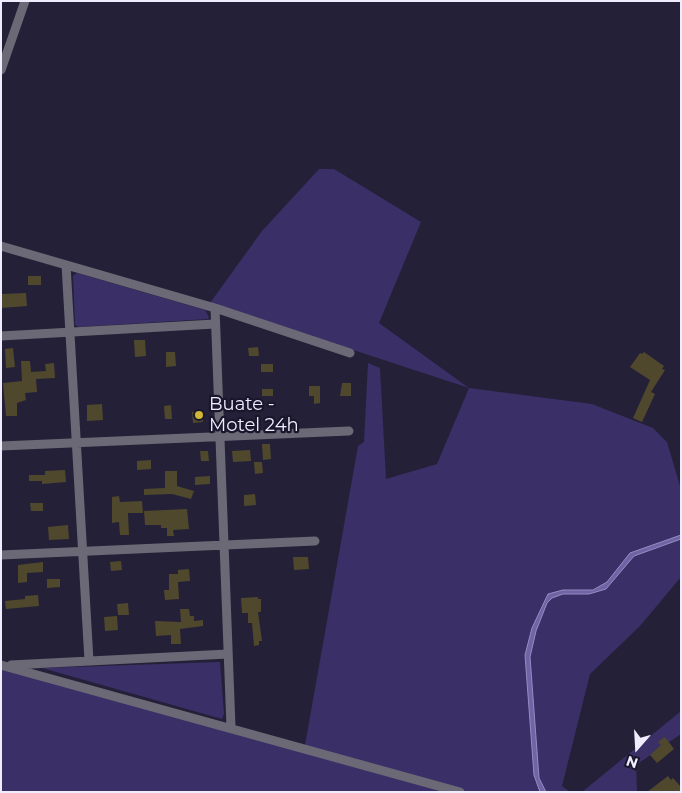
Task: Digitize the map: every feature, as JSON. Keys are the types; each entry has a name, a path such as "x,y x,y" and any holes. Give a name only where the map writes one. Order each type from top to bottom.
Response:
{"street":[{"path":"1,70 25,1"},
{"path":"1,246 215,308 350,353"},
{"path":"66,265 89,661"},
{"path":"215,308 231,727"},
{"path":"1,336 215,324"},
{"path":"1,446 349,431"},
{"path":"1,555 315,541"},
{"path":"2,665 228,654"},
{"path":"2,665 460,792"}],"shaded area":[{"path":"319,169 334,169 421,222 379,323 469,388 210,303 262,231"},
{"path":"77,273 205,310 209,317 208,319 79,327 75,325 73,276"},
{"path":"368,363 380,368 386,479 437,464 469,388 592,404 653,428 667,442 680,486 681,577 640,626 590,674 562,786 570,792 458,792 305,745 358,446 364,442"},
{"path":"681,535 681,539 634,556 606,589 589,594 563,594 552,598 547,603 536,631 530,657 539,778 546,792 540,792 534,775 525,655 532,628 548,594 563,590 593,590 607,582 630,553"},
{"path":"220,662 224,714 222,719 42,668"},
{"path":"1,669 450,792 1,792"},
{"path":"681,711 681,734 636,765 637,792 582,792"}],"building":[{"path":"28,276 41,276 41,285 28,285"},
{"path":"26,293 27,306 1,308 1,294"},
{"path":"134,340 145,340 146,356 135,357"},
{"path":"258,347 259,356 249,356 248,348"},
{"path":"13,348 15,367 6,368 5,349"},
{"path":"166,352 175,352 176,366 166,367"},
{"path":"644,352 664,366 662,369 665,370 651,392 655,394 642,422 633,418 650,380 630,367 640,353"},
{"path":"21,361 30,361 31,372 46,371 45,364 54,363 55,378 36,379 37,392 25,393 26,400 17,403 17,416 6,416 3,383 22,381"},
{"path":"261,364 273,364 273,372 261,372"},
{"path":"342,383 351,383 351,396 340,396"},
{"path":"309,386 320,386 320,403 314,404 314,396 309,396"},
{"path":"262,389 273,389 273,396 262,396"},
{"path":"102,404 103,420 87,421 87,405"},
{"path":"171,405 172,419 165,419 164,406"},
{"path":"203,411 203,422 193,423 192,412"},
{"path":"262,444 270,444 271,459 263,460"},
{"path":"250,450 251,461 233,462 232,451"},
{"path":"200,451 208,451 209,461 201,461"},
{"path":"151,460 151,469 137,470 137,461"},
{"path":"254,462 262,462 263,473 255,474"},
{"path":"65,470 66,482 42,484 42,481 29,481 29,475 45,475 45,471"},
{"path":"165,471 177,471 177,486 194,491 191,499 172,494 144,495 144,489 165,488"},
{"path":"210,476 210,484 195,485 195,477"},
{"path":"255,494 256,505 244,506 244,495"},
{"path":"119,496 120,502 142,501 143,513 128,513 129,535 120,535 119,522 112,523 112,497"},
{"path":"30,503 43,503 43,511 31,511"},
{"path":"187,509 189,529 173,530 174,536 167,536 167,528 161,528 161,525 145,525 144,511"},
{"path":"68,525 69,539 49,540 48,527"},
{"path":"293,557 308,557 309,569 294,570"},
{"path":"121,561 122,570 111,571 110,562"},
{"path":"43,562 43,572 27,573 27,582 18,583 18,565"},
{"path":"189,569 190,581 178,582 179,599 165,600 164,590 169,590 169,574 178,574 178,570"},
{"path":"47,579 60,579 60,587 47,588"},
{"path":"38,595 39,606 6,609 5,601 25,599 25,596"},
{"path":"258,597 258,599 261,599 261,612 258,612 262,641 259,641 259,645 254,646 252,623 248,623 248,613 242,613 241,598"},
{"path":"128,603 129,615 118,615 117,604"},
{"path":"180,609 189,609 190,616 194,616 194,621 203,620 203,626 180,629 181,644 171,644 171,635 156,636 155,621 181,622"},
{"path":"117,616 118,630 105,631 104,617"},
{"path":"665,737 674,749 657,763 650,755 661,745 658,742"},
{"path":"668,776 671,780 673,778 681,787 681,792 647,792"}],"place":[{"name":"Buate - Motel 24h","path":"199,415"}]}
